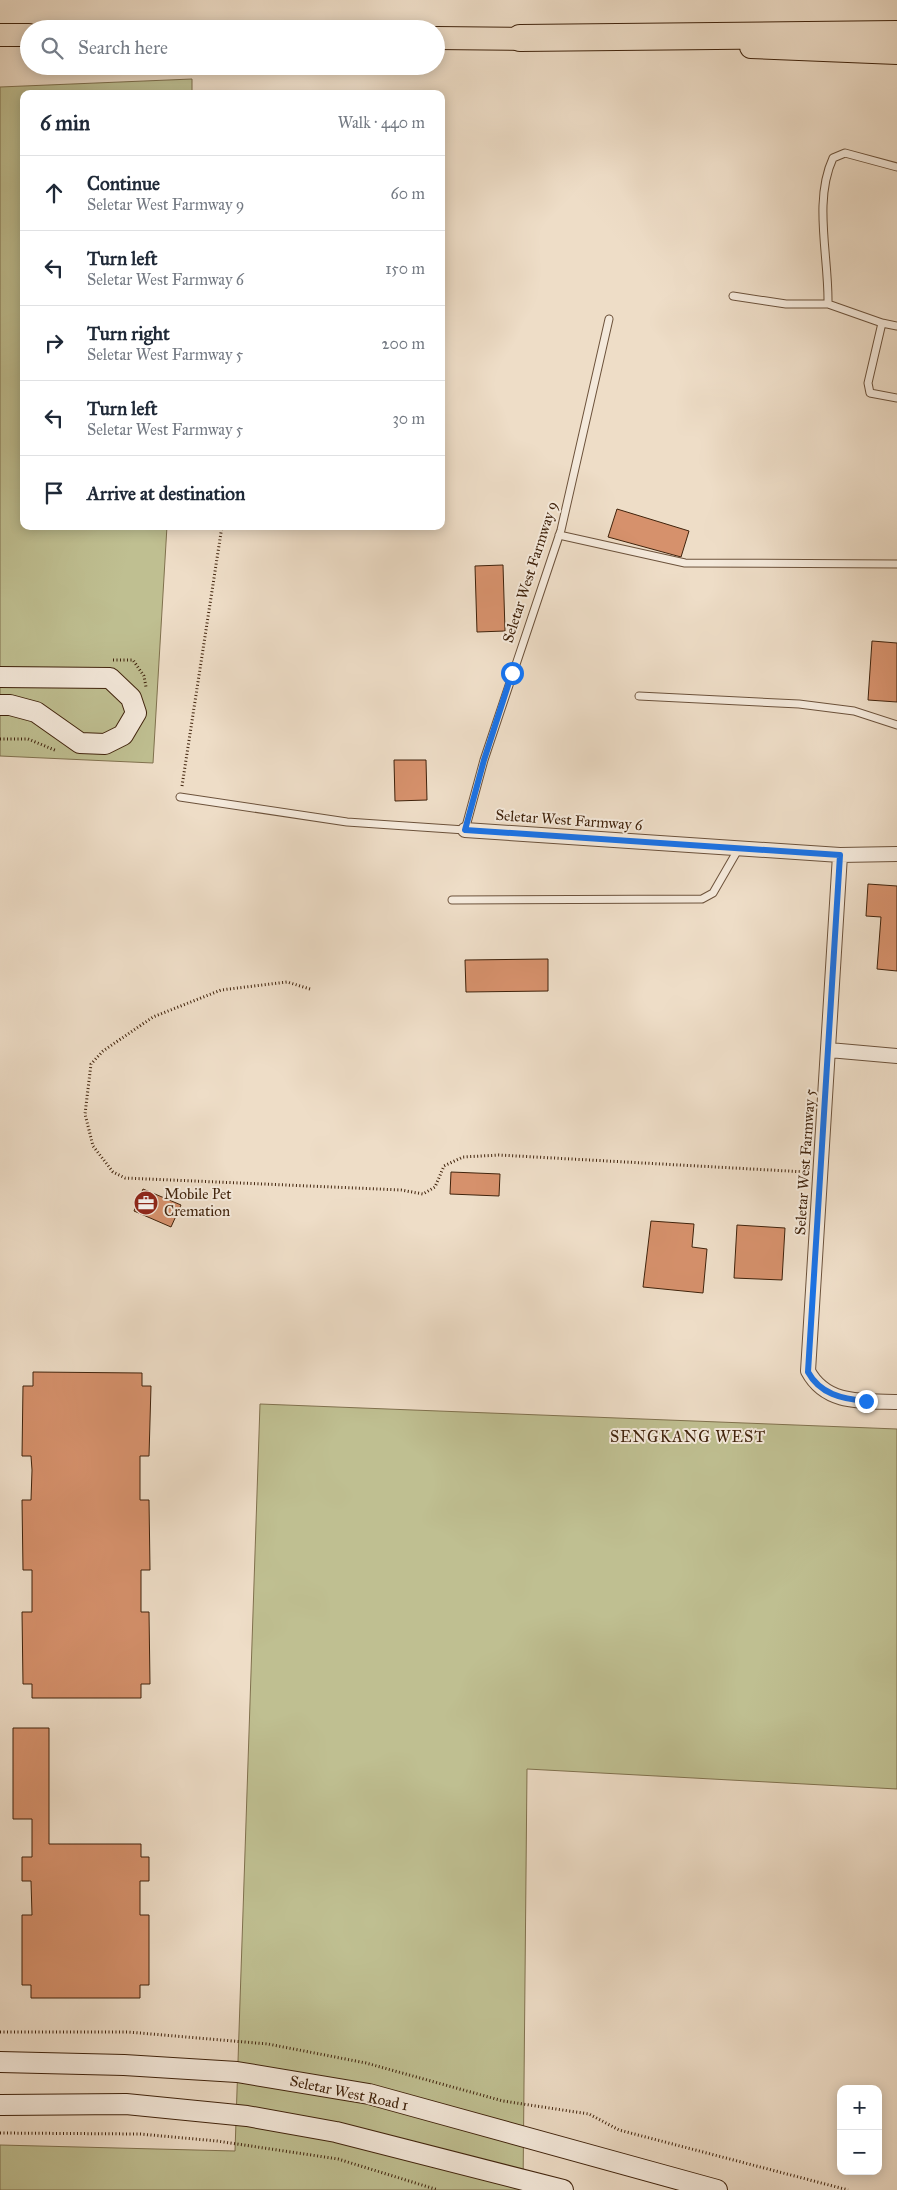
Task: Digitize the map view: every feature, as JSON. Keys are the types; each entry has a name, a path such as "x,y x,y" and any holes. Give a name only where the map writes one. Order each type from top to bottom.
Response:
{"highway":[{"path":"520,38 897,34"}],"main road":[{"path":"0,35 20,35"},
{"path":"445,38 520,38 897,53"},
{"path":"0,677 110,678 131,698 136,713 123,735 105,744 80,743 36,712 10,705 0,705"},
{"name":"Seletar West Road 1","path":"0,2062 124,2065 237,2072 369,2094 717,2190"},
{"path":"0,2105 126,2104 246,2116 336,2132 563,2190"}],"street":[{"name":"Seletar West Farmway 6","path":"465,830 840,855 897,854"},
{"name":"Seletar West Farmway 5","path":"840,855 808,1372 815,1384 844,1400 897,1402"},
{"path":"829,1050 897,1056"}],"lane":[{"path":"828,304 824,216 826,172 833,158 845,153 897,167"},
{"path":"733,296 786,304 828,304 882,323 897,326"},
{"name":"Seletar West Farmway 9","path":"465,830 484,760 559,535 609,319"},
{"path":"882,323 868,383 870,393 897,398"},
{"path":"559,535 685,563 897,564"},
{"path":"639,696 799,704 854,711 897,725"},
{"name":"Seletar West Farmway 6","path":"180,797 347,822 465,830"},
{"path":"452,900 702,899 713,893 739,848"}],"path":[{"path":"180,797 221,530"},
{"path":"105,660 133,660 144,676 146,692"},
{"path":"0,739 28,739 60,752"},
{"path":"310,989 287,982 221,990 153,1017 103,1050 90,1064 85,1114 93,1146 113,1172 125,1178 401,1190 422,1194 436,1187 444,1166 463,1157 499,1155 819,1173"},
{"path":"0,2133 140,2134 217,2141 338,2159 438,2190"}],"green space":[{"path":"192,79 192,90 20,90 20,530 167,530 153,763 0,756 0,87"},
{"path":"260,1404 897,1429 897,1789 527,1769 523,2190 0,2190 0,2145 235,2151"}],"building":[{"path":"617,509 689,531 681,557 608,537"},
{"path":"503,565 505,631 477,632 475,566"},
{"path":"872,641 897,643 897,702 868,700"},
{"path":"394,760 426,760 427,800 395,801"},
{"path":"868,884 897,886 897,971 877,969 881,917 866,916"},
{"path":"548,959 548,991 466,992 465,960"},
{"path":"451,1172 500,1174 499,1196 450,1194"},
{"path":"143,1189 181,1205 171,1227 134,1211"},
{"path":"651,1221 694,1224 692,1247 707,1249 703,1293 643,1287"},
{"path":"737,1225 785,1228 782,1280 734,1278"},
{"path":"33,1372 142,1373 142,1386 151,1386 149,1456 140,1456 140,1500 149,1500 150,1570 141,1570 141,1612 149,1612 150,1684 141,1684 141,1698 32,1698 32,1684 23,1684 22,1612 32,1612 32,1570 23,1570 22,1500 31,1500 32,1470 31,1456 22,1456 23,1386 33,1386"},
{"path":"13,1728 49,1728 49,1844 141,1844 141,1857 149,1857 149,1881 140,1881 140,1915 149,1915 149,1985 140,1985 140,1998 31,1998 31,1985 22,1985 22,1915 32,1915 31,1881 22,1881 22,1857 32,1857 32,1819 13,1819"}],"place":[{"name":"Mobile Pet Cremation","path":"146,1203"}],"district":[{"name":"SENGKANG WEST","path":"688,1436"}],"route":[{"path":"512,673 484,760 465,830 840,855 808,1372 815,1384 827,1392 844,1400 866,1401"}]}
